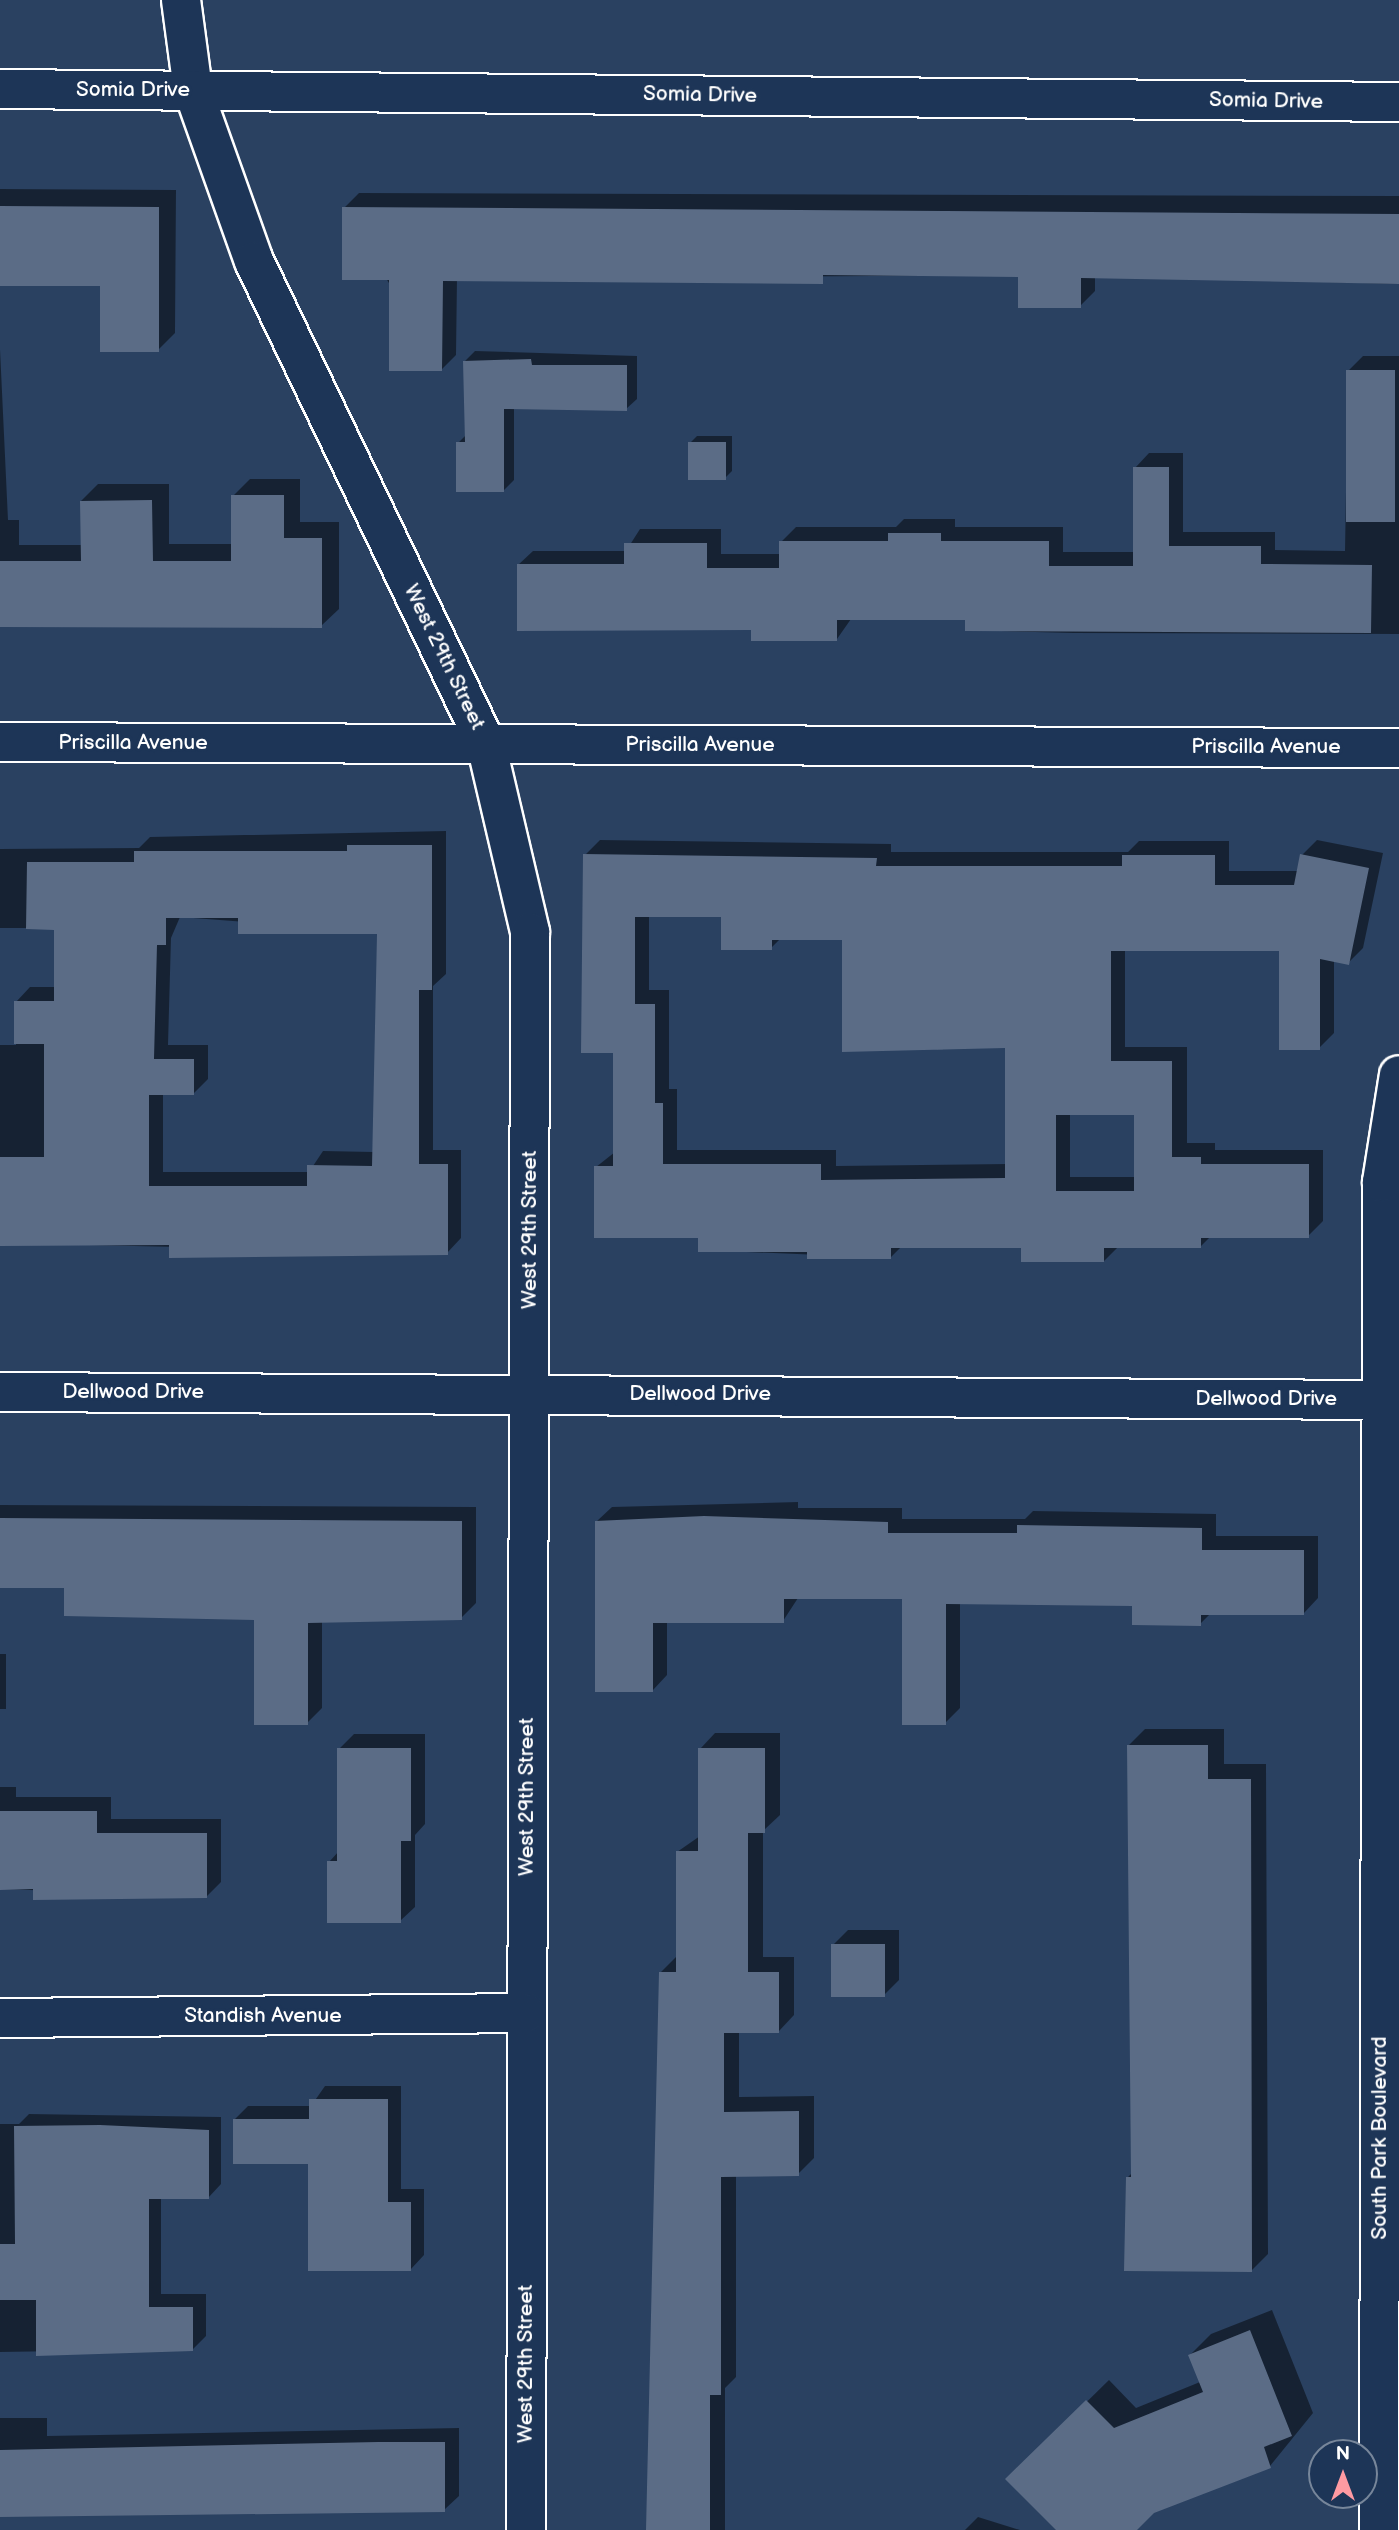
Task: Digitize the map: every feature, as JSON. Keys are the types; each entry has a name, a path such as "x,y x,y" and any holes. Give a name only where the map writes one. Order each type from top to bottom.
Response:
{"street":[{"name":"West 29th Street","path":"181,0 193,90 254,261 486,744 530,932 526,2530"},
{"name":"Somia Drive","path":"0,89 1399,102"},
{"name":"Priscilla Avenue","path":"0,742 1399,748"},
{"name":"South Park Boulevard","path":"1379,2530 1391,1400 1382,1182 1399,1075"},
{"name":"Dellwood Drive","path":"0,1392 530,1392 1391,1400"},
{"name":"Standish Avenue","path":"0,2018 526,2013"}],"building":[{"path":"0,206 159,207 159,352 100,352 100,286 0,286"},
{"path":"342,207 1399,214 1399,284 1081,278 1081,308 1018,308 1018,277 823,275 823,284 443,281 442,371 389,371 389,280 342,280"},
{"path":"531,359 532,365 627,365 627,411 504,409 504,492 456,492 456,442 465,442 463,361"},
{"path":"1346,370 1395,370 1395,522 1346,522"},
{"path":"688,442 726,442 726,480 688,480"},
{"path":"1133,467 1169,467 1169,546 1261,546 1261,564 1372,565 1371,633 965,631 965,620 837,620 837,641 751,641 751,630 517,631 517,564 624,564 624,543 707,543 707,568 779,568 779,541 888,541 888,533 941,533 941,541 1049,541 1049,566 1133,566"},
{"path":"231,495 284,495 284,538 322,538 322,628 0,627 0,561 81,561 80,501 152,500 153,561 231,561"},
{"path":"347,845 432,845 432,990 419,990 419,1164 448,1164 448,1255 169,1258 169,1245 0,1246 0,1157 44,1157 44,1044 14,1044 14,1001 54,1001 54,930 26,929 27,862 134,862 134,851 347,851","holes":["166,918 238,918 238,934 377,934 372,1166 307,1165 307,1186 149,1186 149,1095 194,1095 194,1059 154,1059 157,945 166,945"]},
{"path":"583,854 877,858 876,866 1122,866 1122,855 1215,855 1215,885 1294,885 1300,854 1369,868 1349,965 1320,959 1320,1050 1279,1050 1279,951 1111,951 1111,1061 1172,1061 1172,1157 1201,1157 1201,1164 1309,1164 1309,1238 1201,1238 1201,1248 1104,1248 1104,1262 1021,1262 1021,1248 891,1248 891,1259 807,1259 807,1252 698,1252 698,1238 594,1238 594,1166 613,1166 613,1053 581,1053","holes":["635,917 721,917 721,950 772,950 772,940 842,940 842,1052 1005,1048 1005,1178 821,1180 821,1164 663,1164 663,1103 655,1103 655,1004 635,1004","1056,1115 1134,1115 1134,1191 1056,1191"]},
{"path":"704,1516 888,1522 888,1533 1017,1533 1017,1525 1202,1528 1202,1550 1304,1550 1304,1615 1201,1615 1201,1626 1132,1625 1132,1606 946,1604 946,1725 902,1725 902,1599 784,1599 784,1623 653,1623 653,1692 595,1692 595,1521"},
{"path":"0,1518 462,1521 462,1620 308,1623 308,1725 254,1725 254,1620 64,1616 64,1588 0,1588"},
{"path":"1127,1745 1208,1745 1208,1779 1251,1779 1252,2272 1124,2271 1126,2177 1131,2177"},
{"path":"337,1748 411,1748 411,1841 401,1841 401,1923 327,1923 327,1861 337,1861"},
{"path":"698,1748 765,1748 765,1833 748,1833 748,1972 779,1972 779,2033 724,2033 724,2112 799,2111 799,2176 721,2177 721,2395 710,2395 710,2530 646,2530 659,1972 676,1972 676,1851 698,1851"},
{"path":"0,1811 97,1811 97,1833 207,1833 207,1898 33,1900 33,1889 0,1890"},
{"path":"831,1944 885,1944 885,1997 831,1997"},
{"path":"309,2099 388,2099 388,2202 411,2202 411,2271 308,2271 308,2164 233,2164 233,2119 309,2119"},
{"path":"100,2125 209,2130 209,2199 149,2199 149,2307 193,2307 193,2351 36,2356 36,2300 0,2300 0,2244 15,2244 14,2126"},
{"path":"1250,2330 1292,2436 1264,2447 1271,2468 1154,2513 1137,2530 1056,2530 1005,2479 1086,2400 1114,2428 1203,2392 1188,2355"},
{"path":"445,2442 445,2512 0,2517 0,2450"}]}
